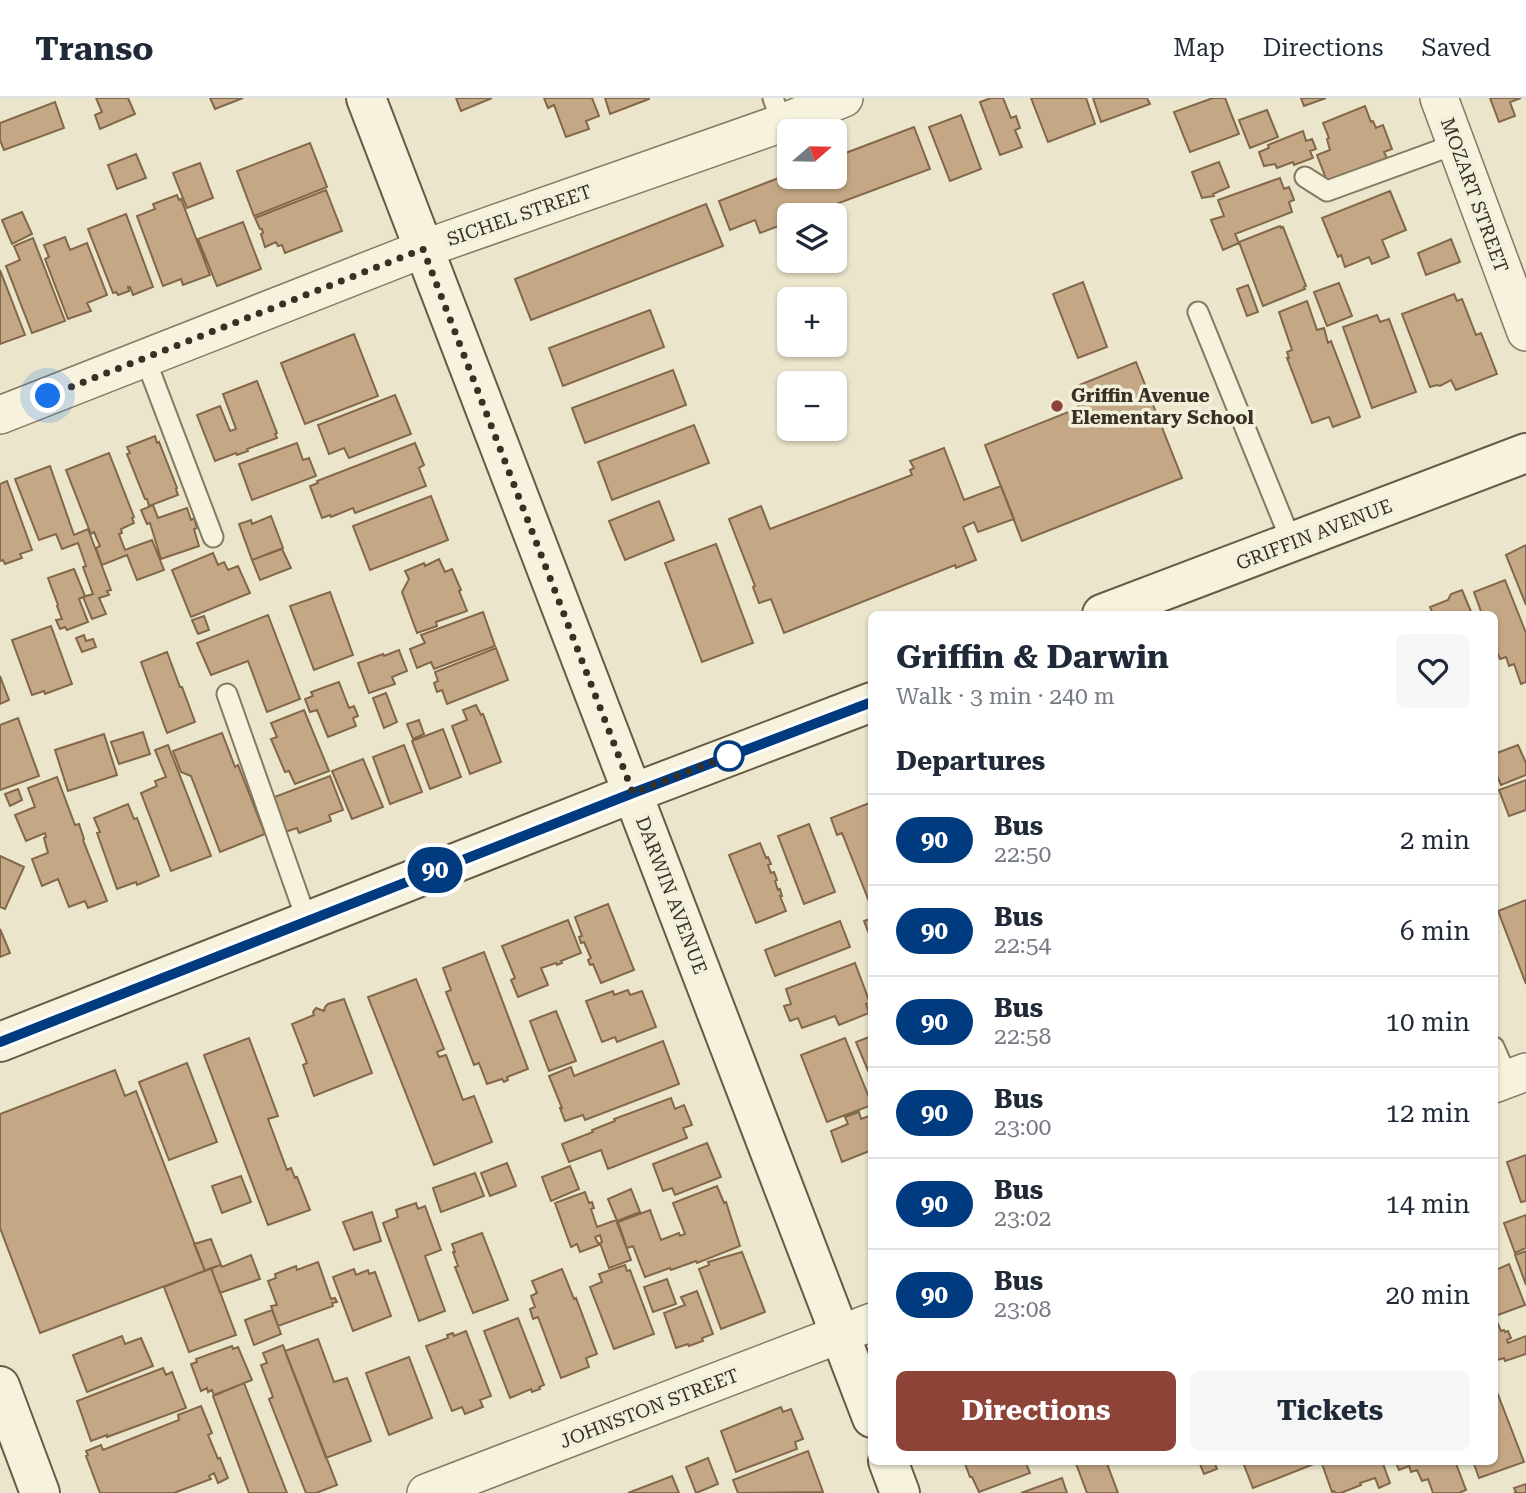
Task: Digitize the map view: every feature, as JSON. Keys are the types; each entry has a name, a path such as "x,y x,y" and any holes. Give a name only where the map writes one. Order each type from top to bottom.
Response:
{"main road":[{"name":"DARWIN AVENUE","path":"366,98 633,793 856,1328 868,1396"},
{"name":"GRIFFIN AVENUE","path":"1110,611 1526,453"},
{"path":"0,1042 868,704"},
{"path":"0,1386 9,1439 40,1493"},
{"path":"890,1465 900,1493"}],"street":[{"name":"SICHEL STREET","path":"0,415 777,110 844,98"},
{"name":"MOZART STREET","path":"1438,98 1526,332"},
{"name":"JOHNSTON STREET","path":"426,1493 856,1328"}],"lane":[{"path":"1305,177 1326,191 1456,144"},
{"path":"1198,312 1292,543"},
{"path":"145,358 213,537"},
{"path":"227,694 307,921"}],"building":[{"path":"96,98 128,98 135,114 100,129 95,115 102,112"},
{"path":"210,98 243,98 215,109"},
{"path":"456,98 492,98 461,111"},
{"path":"544,98 592,98 599,116 586,121 589,129 566,137 554,105 548,108"},
{"path":"605,98 649,98 649,99 610,114"},
{"path":"1003,98 1011,118 1016,116 1020,128 1015,130 1022,147 1000,155 980,102"},
{"path":"1031,98 1086,98 1095,124 1048,142"},
{"path":"1093,98 1147,98 1150,104 1101,122"},
{"path":"1213,98 1225,98 1239,134 1190,152 1174,112"},
{"path":"1301,98 1326,98 1304,106"},
{"path":"1490,98 1521,98 1510,102 1515,116 1499,122"},
{"path":"55,102 64,128 4,150 0,140 0,123"},
{"path":"1365,106 1376,128 1383,125 1392,149 1384,152 1387,158 1327,181 1317,155 1330,150 1323,123"},
{"path":"1267,110 1278,137 1250,148 1239,120"},
{"path":"961,115 981,169 950,181 929,127"},
{"path":"914,127 930,169 839,203 777,203 777,227 760,233 755,220 730,230 719,201 777,179 777,189 847,189 847,152"},
{"path":"1303,131 1306,141 1312,139 1316,149 1310,151 1313,158 1277,168 1275,164 1264,166 1259,152 1269,148 1268,145"},
{"path":"310,143 327,187 254,216 237,171"},
{"path":"136,154 146,178 117,189 108,165"},
{"path":"1219,162 1229,187 1213,194 1214,196 1202,198 1192,172"},
{"path":"200,163 213,198 187,208 173,173"},
{"path":"1280,178 1284,189 1289,187 1294,200 1289,202 1292,212 1235,234 1239,243 1223,250 1211,220 1224,216 1218,200"},
{"path":"326,190 342,231 285,253 282,245 278,246 276,242 265,247 262,229 255,218"},
{"path":"1390,191 1406,230 1382,240 1389,257 1372,264 1369,257 1345,267 1322,218"},
{"path":"177,195 179,200 181,199 210,275 183,285 181,279 163,286 137,216 155,209 153,204"},
{"path":"706,204 723,246 531,320 515,279"},
{"path":"22,212 32,234 12,244 2,220"},
{"path":"126,214 153,287 133,295 128,287 129,291 118,295 113,293 88,229"},
{"path":"243,222 261,269 217,286 198,239"},
{"path":"1283,227 1306,286 1305,289 1263,306 1239,242"},
{"path":"65,237 70,250 87,243 107,295 87,303 91,311 68,319 45,259 49,257 44,245"},
{"path":"33,238 65,321 32,333 6,266 20,260 14,246"},
{"path":"1451,239 1460,262 1426,275 1418,253"},
{"path":"0,270 25,335 0,344"},
{"path":"1083,282 1107,347 1078,358 1053,294"},
{"path":"1339,283 1352,316 1327,326 1314,292"},
{"path":"1248,285 1258,312 1247,316 1237,289"},
{"path":"1454,294 1457,301 1462,299 1476,335 1481,333 1497,374 1456,390 1451,380 1440,386 1430,387 1402,314"},
{"path":"1307,301 1317,330 1324,328 1328,343 1331,341 1360,417 1333,427 1329,417 1312,423 1287,358 1287,352 1292,350 1279,312"},
{"path":"650,310 664,347 563,386 549,348"},
{"path":"1377,315 1380,322 1389,319 1416,392 1372,408 1343,327"},
{"path":"354,334 378,396 305,424 281,363"},
{"path":"1136,362 1182,478 1022,541 985,445 1079,408 1072,388"},
{"path":"673,370 686,405 585,443 572,408"},
{"path":"257,381 277,438 247,449 248,451 215,461 197,415 220,406 230,431 236,429 223,394"},
{"path":"395,395 411,434 349,458 344,448 329,454 318,425"},
{"path":"694,425 709,463 612,500 598,462"},
{"path":"155,436 178,495 149,506 127,454 130,453 127,447"},
{"path":"297,443 303,460 309,458 316,476 252,500 239,464"},
{"path":"415,443 424,465 419,468 426,486 355,513 353,508 322,518 310,486"},
{"path":"944,448 964,500 1001,486 1014,519 978,532 974,522 963,527 976,560 956,568 955,565 784,633 771,599 759,603 729,519 761,506 770,529 912,475 910,470 914,468 910,461"},
{"path":"109,453 134,517 134,523 121,529 122,533 119,534 125,550 152,540 164,570 137,580 127,555 102,565 96,548 100,546 94,532 91,534 66,470"},
{"path":"50,466 74,535 88,529 111,590 107,591 109,595 99,598 106,614 92,619 83,597 93,594 78,543 62,549 56,534 39,540 15,479"},
{"path":"7,481 32,550 20,554 22,558 5,564 3,560 0,561 0,484"},
{"path":"431,496 448,540 370,570 353,526"},
{"path":"659,501 674,540 625,560 609,521"},
{"path":"153,505 158,518 187,508 191,520 194,518 199,546 161,559 150,523 147,524 141,510"},
{"path":"271,516 283,548 252,560 239,524 251,520 252,524"},
{"path":"716,544 753,643 702,662 665,563"},
{"path":"1526,545 1526,605 1506,555"},
{"path":"282,549 291,568 260,580 252,560"},
{"path":"213,553 218,565 224,562 228,570 238,566 250,593 191,617 172,570"},
{"path":"439,559 445,572 452,569 467,611 436,622 437,626 417,633 402,592 409,579 405,571"},
{"path":"74,569 85,596 79,599 88,622 67,630 65,627 60,629 56,620 62,619 48,578"},
{"path":"1505,580 1526,633 1526,682 1521,684 1514,664 1509,666 1506,657 1500,659 1498,654 1498,611 1481,611 1474,592"},
{"path":"1462,590 1471,611 1432,611 1430,607 1448,600 1451,594"},
{"path":"330,592 353,655 314,670 290,606"},
{"path":"483,612 495,646 434,669 431,662 417,668 410,649 425,643 421,635"},
{"path":"268,615 300,699 267,712 248,661 211,675 197,643"},
{"path":"204,616 209,630 198,634 192,620"},
{"path":"51,626 72,684 45,694 44,691 32,695 12,640"},
{"path":"84,635 86,641 93,639 96,647 82,652 76,638"},
{"path":"496,648 508,680 447,704 442,690 437,692 435,672"},
{"path":"399,650 407,671 392,677 395,684 369,693 358,663"},
{"path":"167,652 195,722 167,733 141,662"},
{"path":"0,676 9,700 0,704"},
{"path":"339,682 349,708 354,706 358,716 353,718 356,726 328,737 317,710 310,712 305,699 313,696 311,692"},
{"path":"386,693 397,722 384,728 373,698"},
{"path":"476,705 481,715 483,714 501,762 470,774 452,726 467,720 463,710"},
{"path":"304,710 329,771 295,784 289,771 285,772 271,739 277,737 271,723"},
{"path":"18,718 39,776 0,790 0,725"},
{"path":"419,720 424,734 413,739 407,724"},
{"path":"443,729 461,777 430,789 412,741"},
{"path":"143,732 150,754 119,764 111,742"},
{"path":"222,733 235,767 238,765 265,834 220,852 191,776 181,772 173,751"},
{"path":"104,734 117,775 68,791 55,750"},
{"path":"168,745 211,856 171,871 141,793 157,786 155,781 166,777 155,750"},
{"path":"404,745 422,792 390,804 373,757"},
{"path":"1518,745 1526,763 1526,775 1501,785 1498,778 1498,752"},
{"path":"363,759 383,807 352,819 332,771"},
{"path":"330,776 343,810 329,815 331,821 299,833 297,828 282,833 269,799"},
{"path":"57,777 75,825 79,824 107,901 88,908 85,901 69,907 58,879 42,886 32,859 48,853 45,833 26,841 15,815 35,807 28,788"},
{"path":"1526,780 1526,810 1509,816 1499,790"},
{"path":"18,789 22,800 10,806 5,794"},
{"path":"128,804 134,819 137,818 159,876 117,889 94,818"},
{"path":"868,804 868,899 842,833 837,835 831,818"},
{"path":"809,824 835,892 804,904 778,836"},
{"path":"760,843 771,864 768,865 771,873 774,872 786,911 756,923 729,855"},
{"path":"0,856 24,867 5,909 0,907"},
{"path":"1526,900 1526,984 1498,911"},
{"path":"608,904 634,970 601,983 593,964 590,965 588,960 591,958 584,942 581,943 579,937 582,936 575,917"},
{"path":"568,920 581,953 557,965 556,963 541,968 548,985 518,997 511,980 515,978 502,946"},
{"path":"840,921 850,947 775,976 765,950"},
{"path":"0,929 10,953 0,957"},
{"path":"484,952 528,1069 507,1077 508,1080 504,1082 502,1079 487,1084 479,1063 474,1065 446,992 451,990 443,968"},
{"path":"855,963 868,998 868,1013 839,1025 835,1016 802,1028 798,1018 790,1021 784,1006 791,1004 786,989"},
{"path":"416,979 444,1049 437,1052 439,1057 446,1055 463,1100 474,1096 492,1142 434,1165 368,997"},
{"path":"628,990 630,995 642,991 656,1027 617,1042 615,1037 602,1042 586,1001 613,991 614,995"},
{"path":"344,999 372,1073 314,1096 303,1065 307,1063 292,1024 314,1015 316,1008 324,1011 328,1004"},
{"path":"556,1011 576,1061 549,1071 530,1021"},
{"path":"249,1038 278,1116 268,1119 287,1170 291,1168 295,1178 297,1177 310,1210 268,1225 204,1055"},
{"path":"845,1038 868,1095 868,1107 827,1122 801,1055"},
{"path":"868,1038 868,1070 856,1042"},
{"path":"663,1041 679,1084 585,1120 583,1115 565,1121 549,1076 571,1067 574,1076"},
{"path":"187,1063 217,1142 169,1160 139,1082"},
{"path":"115,1070 125,1096 136,1091 205,1271 40,1333 0,1228 0,1114"},
{"path":"671,1098 675,1109 684,1105 692,1125 683,1128 687,1138 608,1169 601,1150 569,1162 562,1144 593,1132 592,1130 615,1121 614,1119"},
{"path":"859,1112 861,1119 868,1116 868,1152 842,1162 831,1131 848,1124 845,1117"},
{"path":"707,1143 721,1177 675,1195 672,1188 663,1191 653,1164"},
{"path":"1526,1155 1526,1201 1521,1202 1507,1162"},
{"path":"507,1163 516,1186 490,1196 481,1173"},
{"path":"570,1166 579,1189 551,1201 542,1177"},
{"path":"475,1173 484,1196 441,1212 433,1188"},
{"path":"241,1176 251,1202 222,1213 212,1186"},
{"path":"717,1186 724,1203 726,1202 740,1246 697,1263 696,1261 671,1270 670,1268 645,1277 633,1246 627,1248 618,1222 650,1210 661,1240 679,1233 680,1236 685,1234 673,1203"},
{"path":"631,1189 640,1212 617,1221 608,1199"},
{"path":"585,1192 589,1203 592,1202 594,1208 591,1209 597,1227 616,1220 631,1260 609,1268 600,1243 600,1235 595,1237 599,1245 580,1252 577,1244 571,1247 555,1203"},
{"path":"416,1203 418,1209 425,1206 441,1250 425,1256 445,1311 419,1321 383,1223 398,1217 396,1210"},
{"path":"372,1212 381,1241 354,1250 343,1222"},
{"path":"1526,1215 1526,1248 1515,1253 1504,1223"},
{"path":"482,1233 508,1300 473,1313 455,1267 458,1266 452,1244"},
{"path":"211,1239 221,1265 205,1271 194,1244"},
{"path":"1526,1251 1526,1285 1515,1255"},
{"path":"742,1252 765,1312 721,1329 699,1269 709,1265 708,1262"},
{"path":"251,1255 260,1279 220,1293 211,1268 222,1267"},
{"path":"318,1262 331,1299 335,1298 337,1302 332,1303 333,1306 278,1326 271,1306 277,1305 268,1281 276,1278 275,1274 296,1266 297,1270"},
{"path":"1509,1264 1525,1305 1498,1315 1498,1269"},
{"path":"625,1265 627,1271 630,1270 654,1334 614,1349 590,1287 602,1282 599,1274"},
{"path":"211,1268 236,1335 189,1352 164,1287"},
{"path":"354,1269 356,1275 368,1270 369,1274 375,1272 391,1316 353,1331 333,1277"},
{"path":"562,1269 597,1354 586,1358 589,1367 561,1378 538,1317 533,1319 530,1309 535,1307 531,1296 537,1293 532,1281"},
{"path":"667,1279 676,1304 653,1312 644,1287"},
{"path":"697,1291 713,1334 702,1338 703,1341 676,1348 664,1313 685,1305 681,1297"},
{"path":"272,1310 281,1334 254,1345 245,1320"},
{"path":"518,1318 544,1385 539,1387 540,1389 532,1392 531,1389 510,1398 484,1331"},
{"path":"1498,1324 1501,1331 1508,1331 1511,1338 1507,1340 1508,1343 1526,1336 1526,1354 1505,1361 1504,1358 1498,1360"},
{"path":"466,1331 491,1396 480,1400 483,1407 465,1414 462,1407 452,1411 426,1346 448,1338 447,1335 453,1333 454,1336"},
{"path":"122,1336 125,1344 141,1338 153,1366 87,1392 73,1355"},
{"path":"318,1339 334,1382 347,1378 371,1441 326,1458 285,1351"},
{"path":"283,1345 337,1485 316,1493 306,1493 269,1399 273,1397 261,1365 267,1363 263,1353"},
{"path":"232,1346 233,1349 238,1347 252,1380 214,1395 212,1390 208,1392 207,1388 201,1391 191,1364 197,1362 196,1359"},
{"path":"409,1357 432,1418 389,1435 366,1373"},
{"path":"163,1368 166,1375 172,1372 186,1408 91,1441 77,1401"},
{"path":"244,1383 287,1493 249,1493 213,1396"},
{"path":"1498,1395 1524,1462 1479,1478 1474,1465 1498,1465"},
{"path":"201,1406 212,1433 208,1435 228,1478 218,1483 214,1473 209,1476 211,1479 174,1493 100,1493 86,1451 101,1445 103,1450 179,1420 178,1415"},
{"path":"781,1407 783,1412 791,1409 803,1439 795,1442 797,1449 736,1472 721,1431"},
{"path":"808,1451 823,1492 738,1493 733,1480"},
{"path":"708,1458 718,1484 696,1493 686,1467"},
{"path":"966,1465 1027,1465 1030,1473 979,1492"},
{"path":"1076,1465 1108,1465 1118,1493 1087,1493"},
{"path":"1200,1465 1216,1465 1217,1469 1204,1474"},
{"path":"1244,1465 1311,1465 1253,1488"},
{"path":"1322,1465 1383,1465 1390,1483 1379,1488 1375,1478 1341,1493 1332,1492"},
{"path":"1397,1465 1457,1465 1466,1490 1459,1493 1433,1493 1428,1479 1422,1481 1417,1470 1411,1472 1409,1466 1399,1470"},
{"path":"672,1476 679,1493 628,1493"},
{"path":"1062,1478 1067,1493 1021,1493"},
{"path":"1526,1484 1526,1493 1514,1493 1514,1488"}],"bus line":[{"name":"90","path":"0,1042 868,704"}],"place":[{"name":"Griffin Avenue Elementary School","path":"1057,406"}],"route":[{"path":"48,396 423,249 633,793 731,755 729,756"}]}
